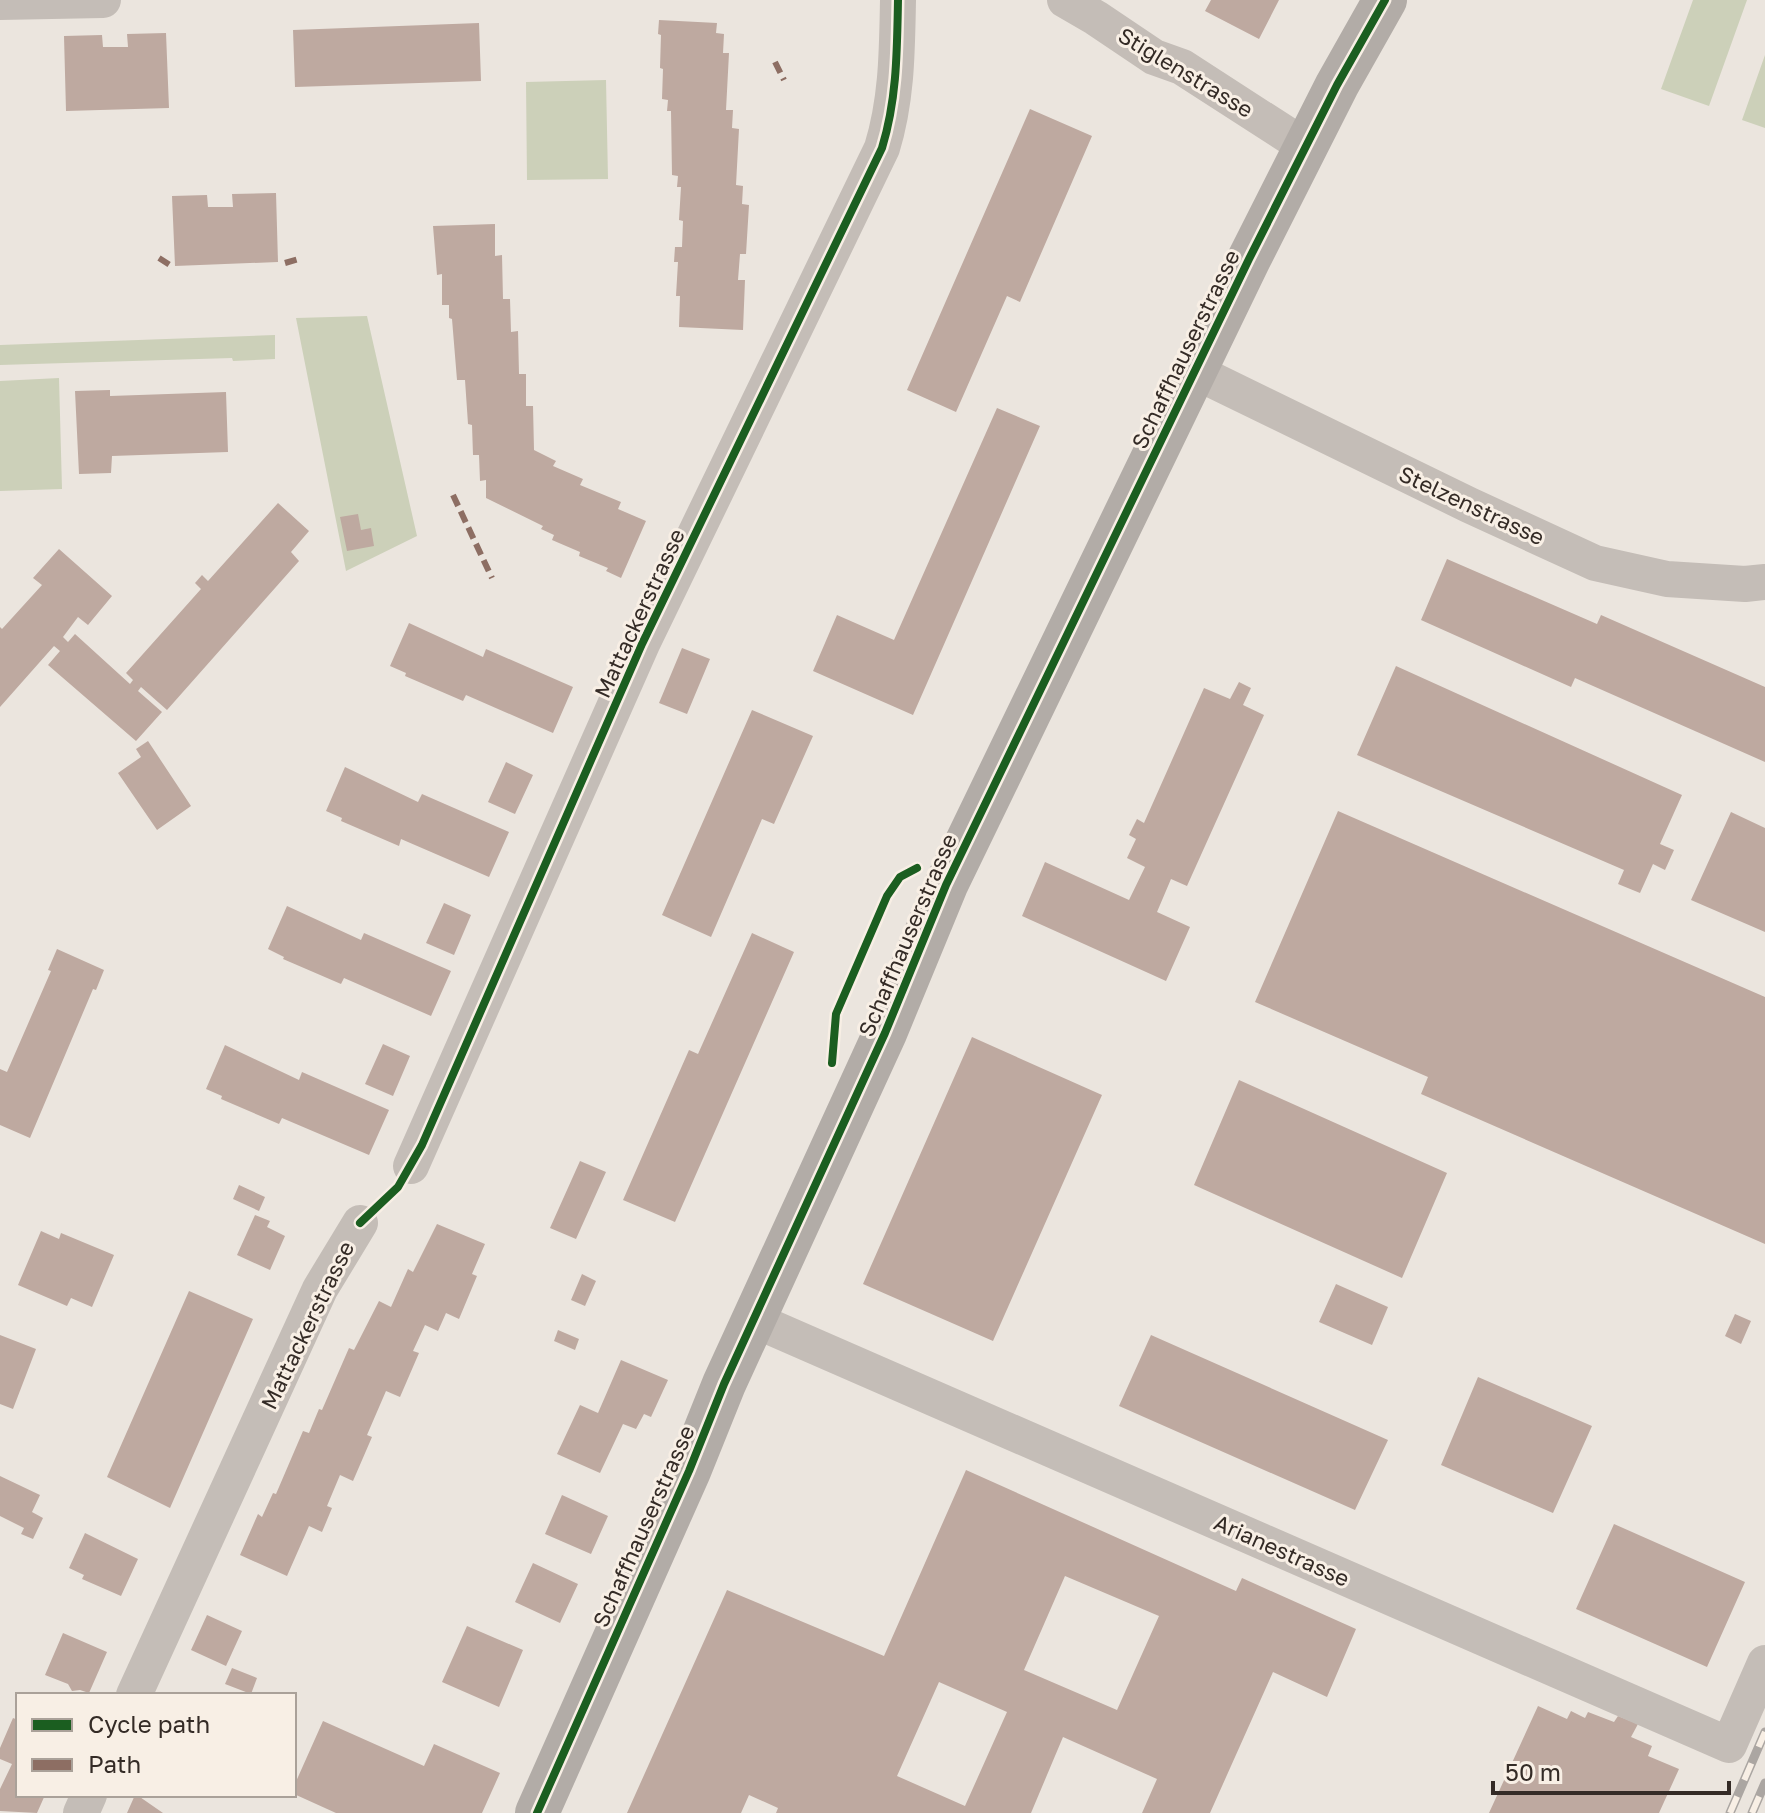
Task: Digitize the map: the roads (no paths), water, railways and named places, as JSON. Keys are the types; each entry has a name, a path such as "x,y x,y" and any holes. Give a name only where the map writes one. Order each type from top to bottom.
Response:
{"main road":[{"name":"Schaffhauserstrasse","path":"537,1813 754,1320 885,1033 946,885 1194,371 1356,49 1385,0"}],"street":[{"path":"5,2 103,0"},
{"name":"Mattackerstrasse","path":"411,1166 642,644 882,148 891,120 897,83 898,0"},
{"name":"Stiglenstrasse","path":"1065,0 1154,57 1182,67 1306,147"},
{"name":"Stelzenstrasse","path":"1194,371 1595,563 1667,579 1745,584 1765,582"},
{"name":"Mattackerstrasse","path":"135,1693 320,1289 360,1223"},
{"name":"Arianestrasse","path":"754,1320 1729,1745 1765,1663"}],"railway":[{"path":"1730,1813 1765,1732"},
{"path":"1752,1813 1765,1783"}]}
